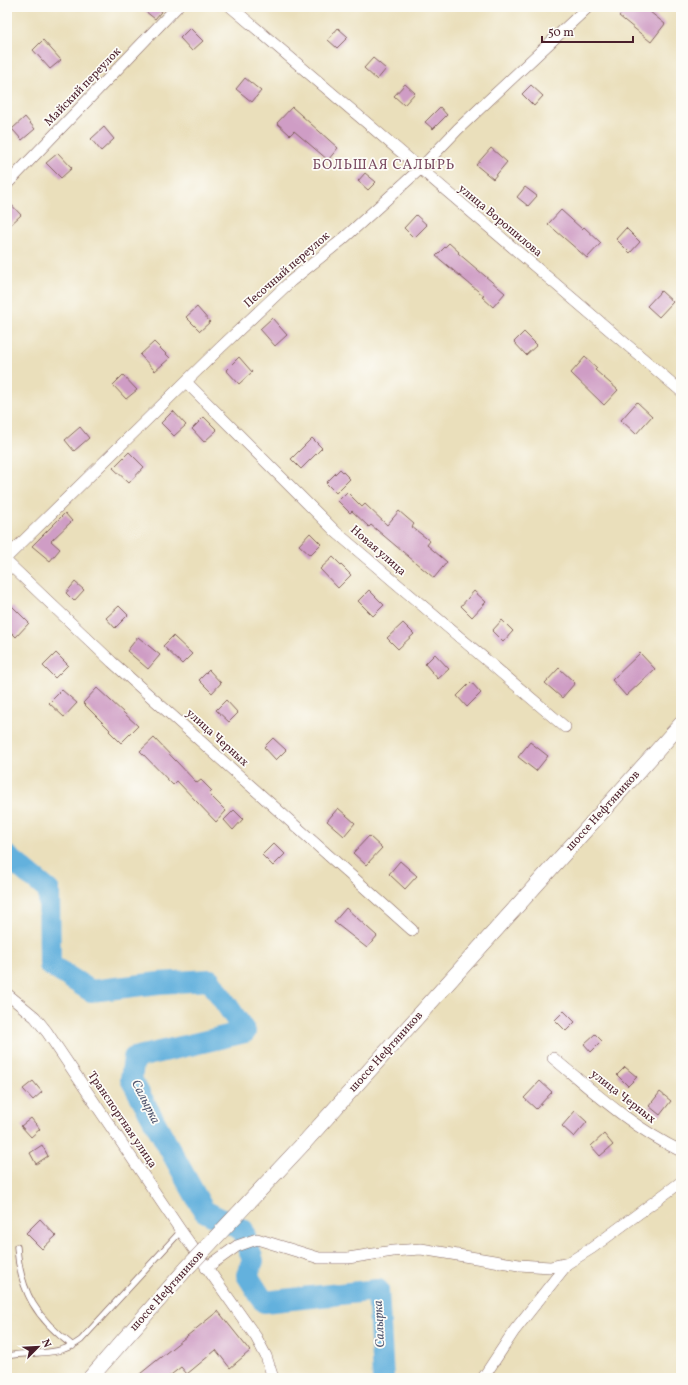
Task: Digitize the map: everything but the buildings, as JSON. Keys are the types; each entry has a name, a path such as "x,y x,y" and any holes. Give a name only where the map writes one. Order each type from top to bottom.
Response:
{"main road":[{"name":"шоссе Нефтяников","path":"90,1378 186,1270 304,1143 681,724"}],"street":[{"name":"Майский переулок","path":"7,184 177,7"},
{"name":"улица Ворошилова","path":"231,7 681,391"},
{"name":"Песочный переулок","path":"7,557 291,281 343,239 420,169 458,129 588,7"},
{"name":"Новая улица","path":"186,382 336,532 565,727"},
{"name":"улица Черных","path":"7,562 118,667 412,930"},
{"name":"Транспортная улица","path":"7,994 35,1017 47,1032 206,1268 256,1337 266,1356 273,1378"},
{"name":"улица Черных","path":"553,1058 647,1134 681,1151"},
{"path":"483,1378 514,1331 568,1263 622,1226 681,1182"},
{"path":"206,1268 236,1246 257,1239 305,1255 332,1259 421,1249 519,1265 550,1266 568,1263"}],"lane":[{"path":"7,1356 18,1353 51,1353 74,1346 181,1231"},
{"path":"17,1247 18,1266 27,1294 42,1317 60,1336 74,1346"}],"waterway":[{"name":"Салырка","path":"7,856 49,891 50,965 91,991 159,983 210,980 245,1032 134,1058 131,1079 204,1211 243,1230 253,1261 247,1275 264,1302 378,1290 383,1378"}],"district":[{"name":"БОЛЬШАЯ САЛЫРЬ","path":"384,165"}]}
